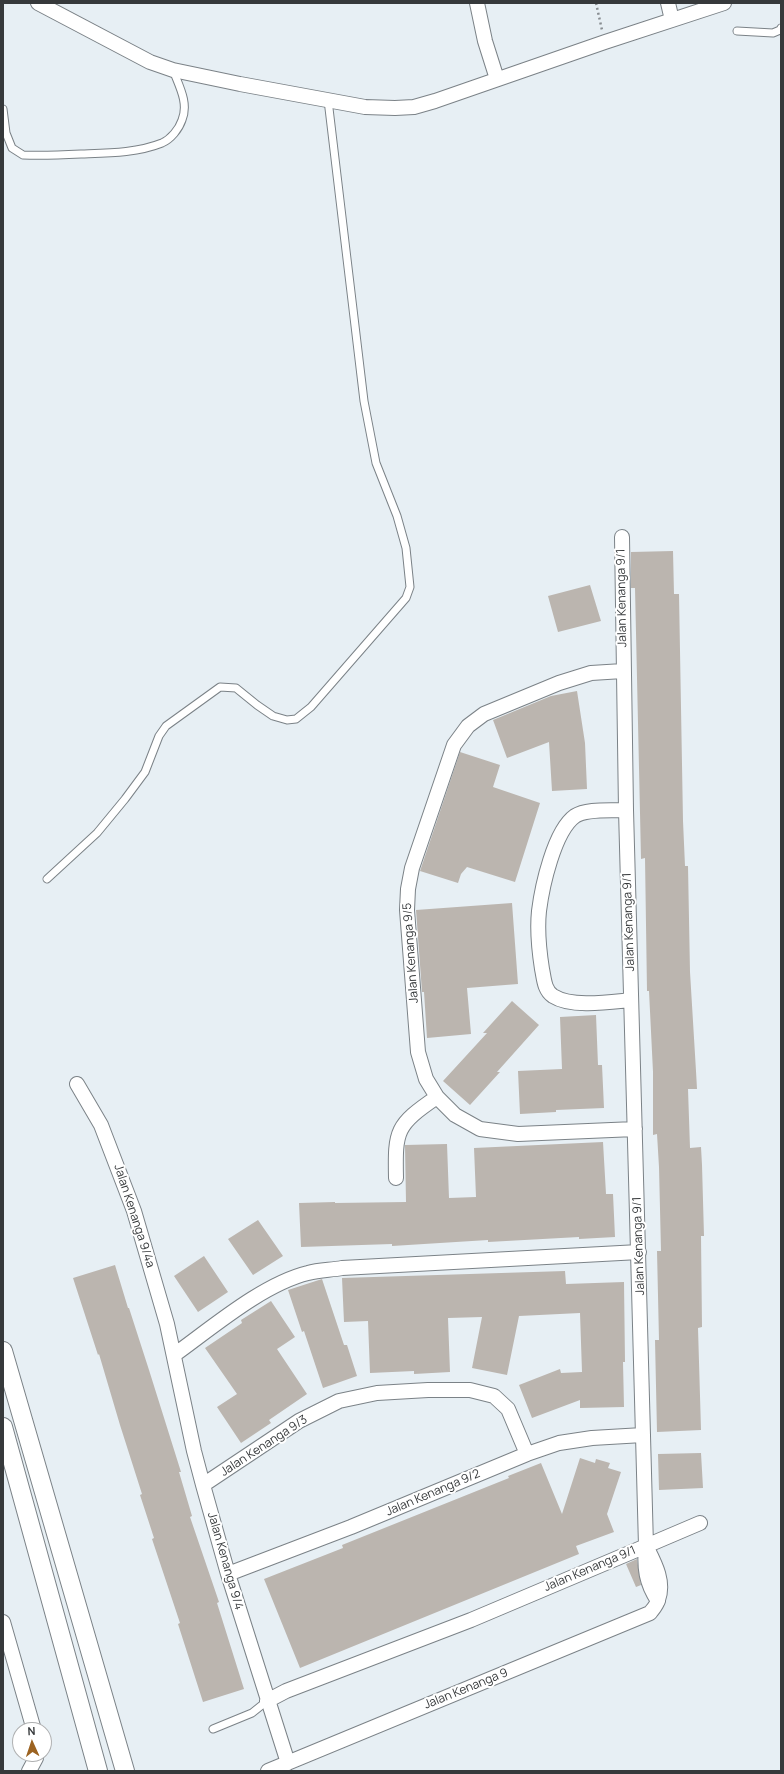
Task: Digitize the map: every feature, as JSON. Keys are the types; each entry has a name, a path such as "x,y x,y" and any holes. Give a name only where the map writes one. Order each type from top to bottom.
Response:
{"street":[{"path":"38,3 150,62 173,70 328,100 365,106 395,108 414,107 724,3"},
{"path":"477,3 485,40 497,79"},
{"path":"668,3 672,20"},
{"name":"Jalan Kenanga 9/1","path":"267,1701 286,1691 471,1620 646,1546 626,810 622,536"},
{"name":"Jalan Kenanga 9/5","path":"623,671 591,673 559,683 484,714 468,726 454,745 412,868 408,889 407,910 418,1052 426,1079 437,1097 455,1115 480,1129 518,1134 635,1129"},
{"path":"626,810 594,811 576,816 562,832 547,870 540,905 539,948 546,986 552,995 565,1001 581,1003 631,1000"},
{"name":"Jalan Kenanga 9/4a","path":"77,1084 101,1126 134,1211 174,1355"},
{"path":"396,1178 395,1145 400,1130 412,1115 437,1097"},
{"path":"174,1355 253,1299 278,1285 308,1273 342,1268 639,1252"},
{"path":"3,1351 125,1771"},
{"name":"Jalan Kenanga 9/4","path":"174,1355 194,1451 203,1485 228,1574 267,1701 288,1763"},
{"name":"Jalan Kenanga 9/3","path":"203,1485 299,1421 339,1402 377,1393 428,1390 470,1390 494,1396 508,1409 527,1454"},
{"path":"3,1427 98,1771"},
{"name":"Jalan Kenanga 9/2","path":"228,1574 351,1527 527,1454 559,1443 592,1438 643,1435"},
{"path":"646,1546 700,1523"},
{"name":"Jalan Kenanga 9","path":"268,1771 650,1614 658,1601 652,1591 644,1566 646,1546"},
{"path":"3,1622 32,1722"},
{"path":"29,1771 34,1762"}],"lane":[{"path":"737,31 773,33 781,28"},
{"path":"3,109 6,133 12,148 23,155 117,152 139,149 164,142 174,133 182,120 184,98 173,70"},
{"path":"47,879 97,833 125,799 145,772 159,736 166,726 220,687 236,688 257,706 273,716 287,720 296,719 311,707 406,598 410,587 406,548 397,516 376,463 364,401 328,100"},
{"path":"213,1729 252,1712 267,1701"}],"path":[{"path":"596,3 605,42"}],"building":[{"path":"673,551 674,594 679,594 683,821 685,866 688,866 690,972 697,1089 688,1089 690,1148 701,1147 702,1165 704,1236 701,1236 702,1327 698,1328 701,1430 657,1432 655,1340 659,1340 657,1251 661,1251 659,1167 657,1134 653,1135 653,1072 649,991 647,991 645,858 641,859 635,588 631,588 631,552"},
{"path":"590,585 601,621 558,632 548,596"},
{"path":"577,691 585,743 587,789 552,791 549,742 507,758 493,720 551,696"},
{"path":"460,752 500,765 493,787 540,803 515,882 467,867 461,874 458,883 420,871"},
{"path":"512,903 518,984 467,988 471,1034 427,1038 416,910"},
{"path":"512,1001 539,1025 470,1105 443,1081 487,1033 483,1033"},
{"path":"596,1015 598,1065 602,1065 604,1108 556,1110 556,1112 520,1114 518,1071 562,1069 560,1017"},
{"path":"603,1142 606,1194 613,1194 615,1237 579,1239 579,1237 488,1242 488,1240 392,1246 392,1244 301,1247 299,1203 406,1202 405,1145 447,1144 449,1198 476,1197 474,1148"},
{"path":"258,1220 283,1256 253,1275 228,1239"},
{"path":"204,1256 228,1292 198,1312 174,1276"},
{"path":"115,1265 181,1472 179,1472 192,1516 190,1517 219,1602 217,1603 244,1689 203,1702 178,1624 180,1623 152,1539 154,1538 140,1495 142,1494 99,1354 98,1355 73,1278"},
{"path":"565,1271 566,1284 624,1282 624,1407 580,1408 580,1400 532,1418 519,1385 560,1369 561,1373 582,1372 580,1313 519,1316 507,1375 472,1368 482,1317 448,1318 450,1372 414,1374 414,1371 370,1373 368,1321 344,1322 342,1278"},
{"path":"322,1279 344,1345 347,1345 357,1376 323,1388 304,1331 302,1332 288,1290"},
{"path":"271,1301 295,1337 277,1349 307,1394 269,1420 271,1423 241,1443 217,1407 237,1394 205,1348 242,1323 241,1320"},
{"path":"701,1453 703,1488 659,1490 658,1454"},
{"path":"580,1458 595,1463 596,1459 610,1463 608,1468 621,1472 607,1514 614,1532 576,1546 579,1554 300,1668 264,1579 343,1548 342,1545 509,1478 508,1476 541,1463 562,1514"},
{"path":"637,1559 641,1585 636,1587 626,1564"}]}
